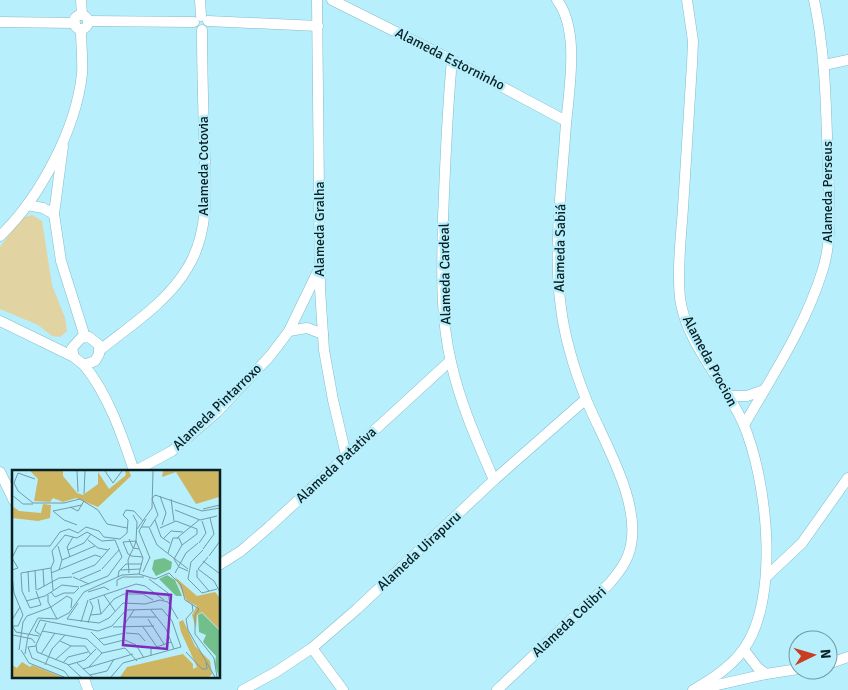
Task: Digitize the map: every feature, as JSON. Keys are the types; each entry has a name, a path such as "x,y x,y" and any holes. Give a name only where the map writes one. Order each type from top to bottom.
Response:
{"street":[{"path":"81,0 82,74 65,135 54,214 61,261 85,337"},
{"path":"200,0 201,20"},
{"name":"Alameda Gralha","path":"317,0 320,267 323,334 333,400 346,455"},
{"name":"Alameda Estorninho","path":"332,0 452,60 566,121"},
{"name":"Alameda Sabiá","path":"557,0 568,22 570,40 557,257 559,297 564,331 586,399 618,470 628,501 633,525 632,546"},
{"name":"Alameda Procion","path":"688,0 693,41 680,245 680,297 690,328 730,396 744,425 761,492 767,558 761,614 744,650 711,680 695,690"},
{"name":"Alameda Perseus","path":"744,425 798,330 815,294 828,247 829,220 824,65 814,0"},
{"path":"0,22 201,20 318,26"},
{"name":"Alameda Cotovia","path":"100,350 148,313 172,288 188,269 200,242 205,193 202,30 196,28 201,20"},
{"name":"Alameda Cardeal","path":"452,60 446,132 442,248 443,308 450,361 468,420 494,480"},
{"path":"824,65 848,60"},
{"path":"0,236 27,206 65,135"},
{"path":"27,206 43,208 54,214"},
{"name":"Alameda Pintarroxo","path":"137,470 172,451 217,412 270,356 289,331 320,267"},
{"path":"0,321 74,357 84,364 94,377 135,470"},
{"path":"289,331 307,328 323,334"},
{"path":"74,357 74,344 85,337 93,339 100,350 95,361 84,364"},
{"name":"Alameda Patativa","path":"220,564 269,527 450,361"},
{"path":"730,396 747,396 764,390"},
{"name":"Alameda Uirapuru","path":"243,690 276,672 312,648 357,609 494,480 586,399"},
{"path":"0,472 12,497"},
{"path":"766,577 802,543 848,478"},
{"name":"Alameda Colibri","path":"497,690 609,584 625,565 632,546"},
{"path":"312,648 343,690"},
{"path":"744,650 758,668 766,674"},
{"path":"695,690 788,671"},
{"path":"84,678 88,690"}],"shaded area":[{"path":"32,215 42,221 52,285 65,318 67,331 60,337 52,336 38,325 0,309 0,247 21,218"}]}
